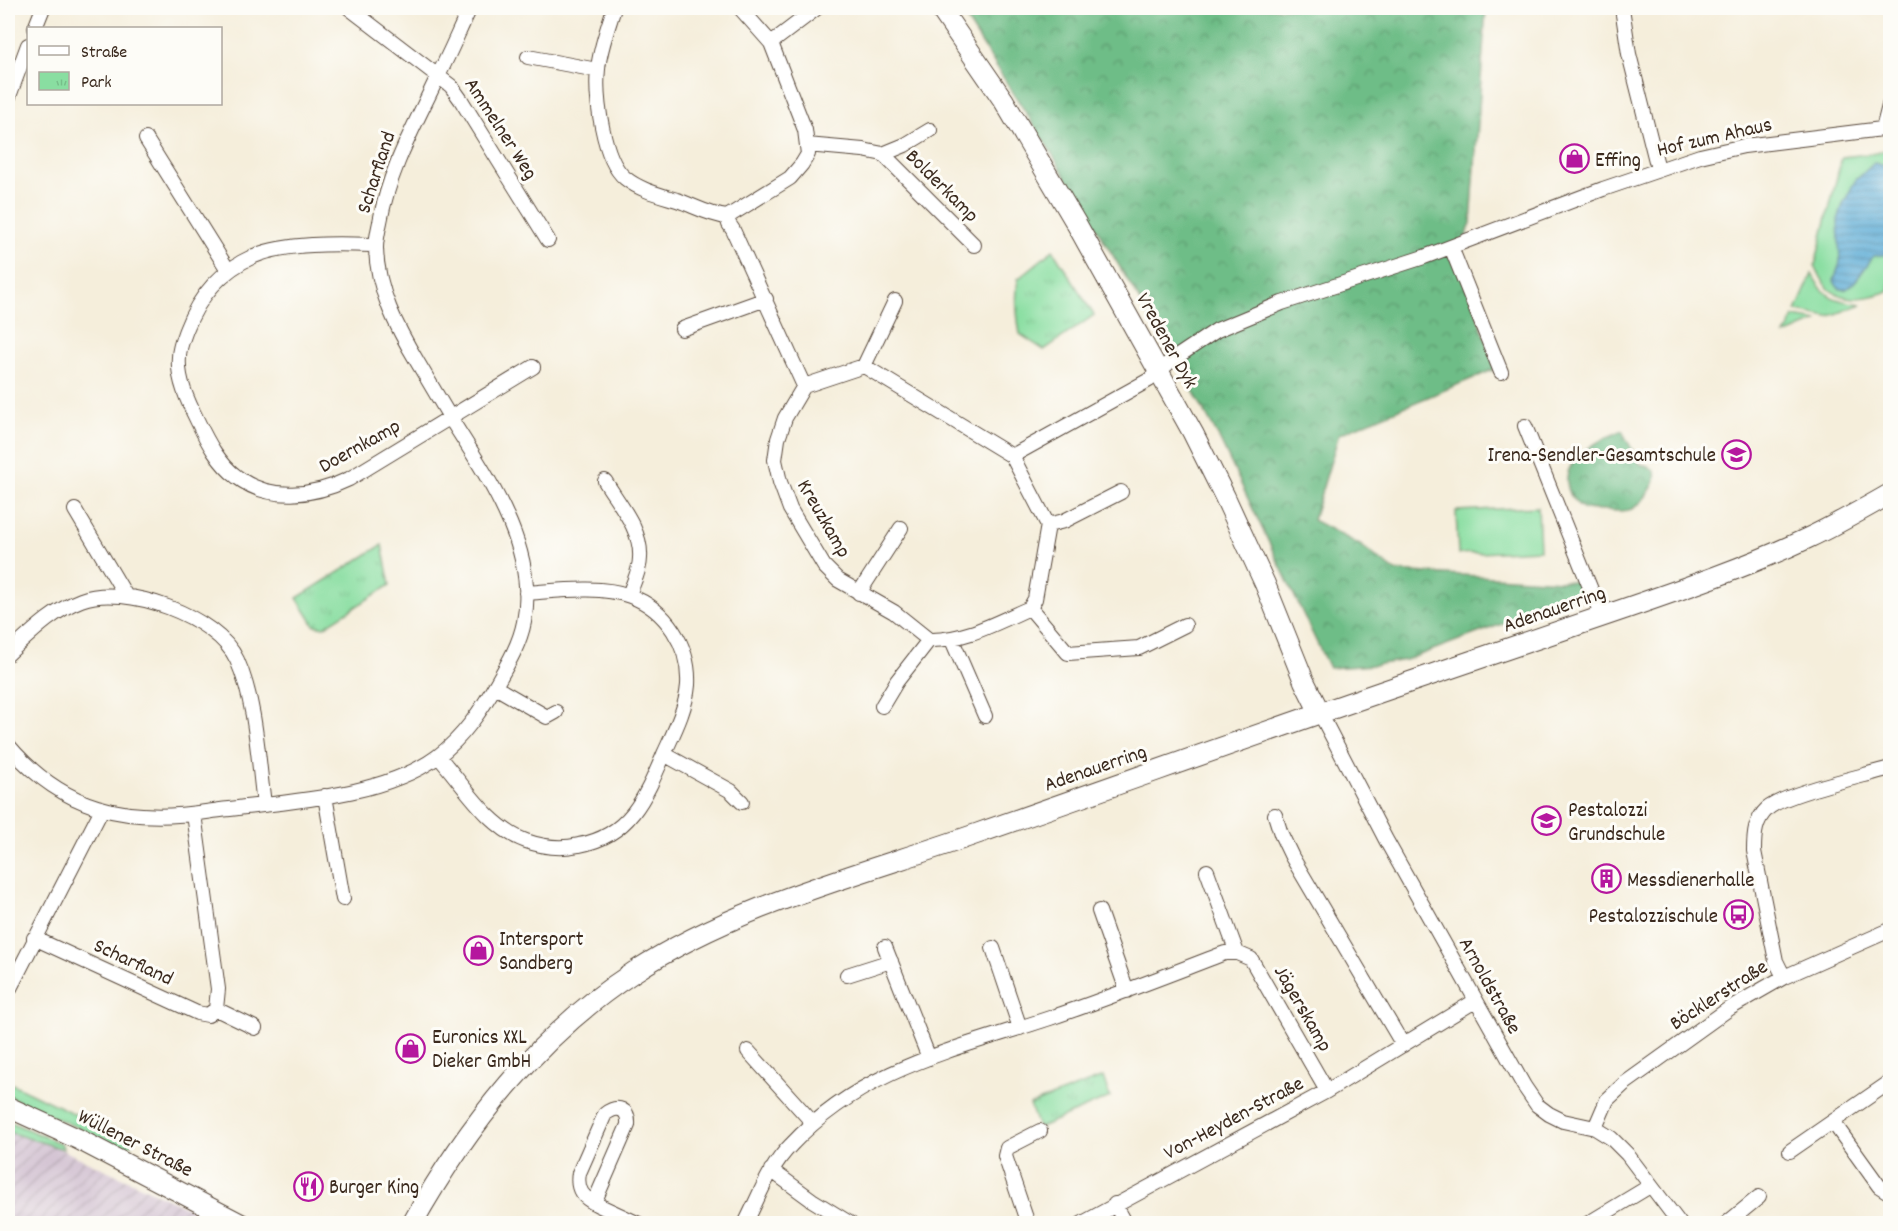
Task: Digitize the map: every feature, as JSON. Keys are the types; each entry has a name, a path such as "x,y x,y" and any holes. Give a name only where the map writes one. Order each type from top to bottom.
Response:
{"main road":[{"name":"Vredener Dyk","path":"940,8 1004,101 1076,223 1158,372 1225,497 1320,713"},
{"name":"Adenauerring","path":"412,1224 428,1194 474,1125 557,1034 632,973 741,916 1707,580 1783,549 1890,494"},
{"name":"Wüllener Straße","path":"8,1107 106,1153 241,1224"}],"street":[{"path":"35,27 43,8"},
{"name":"Ammelner Weg","path":"349,8 451,86 548,240"},
{"name":"Scharfland","path":"8,745 31,771 75,799 120,814 140,816 194,814 325,796 391,781 438,756 472,722 495,687 519,640 524,621 526,593 523,566 513,531 490,483 407,344 390,309 380,280 376,245 384,199 391,179 412,128 470,8"},
{"path":"615,8 597,70 602,122 615,166 623,176 639,188 714,215 727,216 790,178 808,154 805,130 771,43 740,8"},
{"path":"771,43 818,8"},
{"path":"1622,8 1629,54 1658,169"},
{"path":"8,99 27,48"},
{"path":"528,57 597,70"},
{"path":"1887,129 1890,102"},
{"name":"Hof zum Ahaus","path":"1158,372 1217,330 1247,316 1451,247 1658,169 1744,146 1887,129"},
{"name":"Bolderkamp","path":"807,145 883,154 905,145 930,130"},
{"path":"147,139 228,270"},
{"name":"Bolderkamp","path":"883,154 974,245"},
{"path":"727,216 804,386 864,366 895,301"},
{"name":"Doernkamp","path":"376,245 292,247 256,255 228,270 216,280 202,297 190,319 179,357 183,386 191,408 212,447 235,476 263,490 283,494 305,494 332,488 451,418"},
{"path":"1451,247 1501,372"},
{"path":"682,329 766,299"},
{"path":"864,366 1012,456 1048,525 1035,599 1030,608 952,640 929,640 897,681 882,706"},
{"path":"451,418 533,367"},
{"path":"1012,456 1123,395 1158,372"},
{"name":"Kreuzkamp","path":"804,386 785,418 778,439 775,460 790,509 825,566 838,580 894,612 929,640"},
{"path":"1525,426 1602,617"},
{"path":"605,481 630,522 640,546 640,560 629,595"},
{"path":"1048,525 1064,521 1121,492"},
{"path":"75,510 126,596"},
{"name":"Kreuzkamp","path":"859,593 901,528"},
{"path":"438,756 501,827 526,841 555,847 571,847 600,840 613,834 624,824 644,797 684,706 688,684 680,640 668,622 650,605 629,595 597,590 526,593"},
{"path":"8,654 38,626 71,604 97,596 126,596 185,614 204,624 222,639 237,658 248,697 264,804"},
{"path":"1030,608 1068,653 1139,648 1185,625"},
{"path":"952,640 985,716"},
{"path":"495,687 547,717 556,712"},
{"name":"Arnoldstraße","path":"1320,713 1377,823 1475,1001 1537,1105 1563,1121 1595,1128 1611,1138 1680,1224"},
{"path":"664,754 731,791 742,802"},
{"path":"1784,976 1776,961 1754,851 1754,834 1759,819 1768,808 1789,797 1890,768"},
{"path":"325,796 343,899"},
{"path":"8,992 102,809"},
{"path":"194,814 218,989 216,1009"},
{"path":"1275,815 1292,857 1403,1046"},
{"name":"Jägerskamp","path":"1208,871 1237,953 1251,959 1327,1091"},
{"path":"1099,911 1127,991"},
{"name":"Böcklerstraße","path":"1595,1128 1607,1100 1624,1084 1704,1025 1784,976 1890,930"},
{"name":"Scharfland","path":"34,938 197,1013 208,1015 216,1009 255,1028"},
{"path":"885,947 929,1058"},
{"path":"993,948 1020,1028"},
{"path":"746,1224 771,1170 790,1146 813,1123 851,1094 906,1065 1127,991 1226,953 1237,953"},
{"path":"847,975 891,961"},
{"name":"Von-Heyden-Straße","path":"1082,1224 1114,1204 1327,1091 1475,1001"},
{"path":"748,1052 813,1123"},
{"path":"1790,1151 1890,1082"},
{"path":"594,1203 628,1125 625,1111 618,1107 612,1108 605,1114 577,1182 580,1192 587,1200 639,1224"},
{"path":"1833,1122 1879,1186 1890,1193"},
{"path":"1028,1224 1005,1156 1007,1148 1040,1131"},
{"path":"771,1170 850,1224"},
{"path":"1587,1224 1650,1186"},
{"path":"1726,1224 1759,1197"},
{"path":"1114,1204 1126,1224"}],"shaded area":[{"path":"8,1125 221,1223 8,1224"}],"green space":[{"path":"959,8 1486,8 1471,223 1459,257 1495,369 1339,434 1313,520 1360,545 1395,571 1577,582 1582,594 1406,660 1329,668 1218,436 1181,369 1046,144"},
{"path":"1890,148 1890,290 1868,297 1844,297 1828,288 1815,265 1842,157 1877,153"},
{"path":"1053,250 1094,315 1044,350 1020,334 1017,286 1018,279"},
{"path":"1812,274 1821,288 1832,297 1862,304 1828,317 1796,311"},
{"path":"1794,317 1817,321 1785,335"},
{"path":"1622,431 1640,464 1655,471 1654,485 1642,502 1629,510 1583,508 1570,494 1568,488 1567,476 1572,464 1588,449"},
{"path":"1538,507 1540,550 1458,554 1456,511"},
{"path":"382,545 390,585 324,627 314,625 297,598"},
{"path":"1103,1077 1110,1097 1038,1128 1030,1105"},
{"path":"8,1082 131,1141 132,1144 124,1149 8,1096"},
{"path":"8,1121 62,1144 63,1149 8,1132"}],"water":[{"path":"1874,163 1885,166 1890,174 1890,254 1874,256 1850,287 1839,288 1834,281 1840,262 1838,220 1843,204 1855,181"}],"place":[{"name":"Effing","path":"1574,159"},
{"name":"Irena-Sendler-Gesamtschule","path":"1737,454"},
{"name":"Pestalozzi Grundschule","path":"1547,821"},
{"name":"Messdienerhalle","path":"1606,879"},
{"name":"Pestalozzischule","path":"1739,915"},
{"name":"Intersport Sandberg","path":"478,950"},
{"name":"Euronics XXL Dieker GmbH","path":"411,1048"},
{"name":"Burger King","path":"308,1186"}]}
